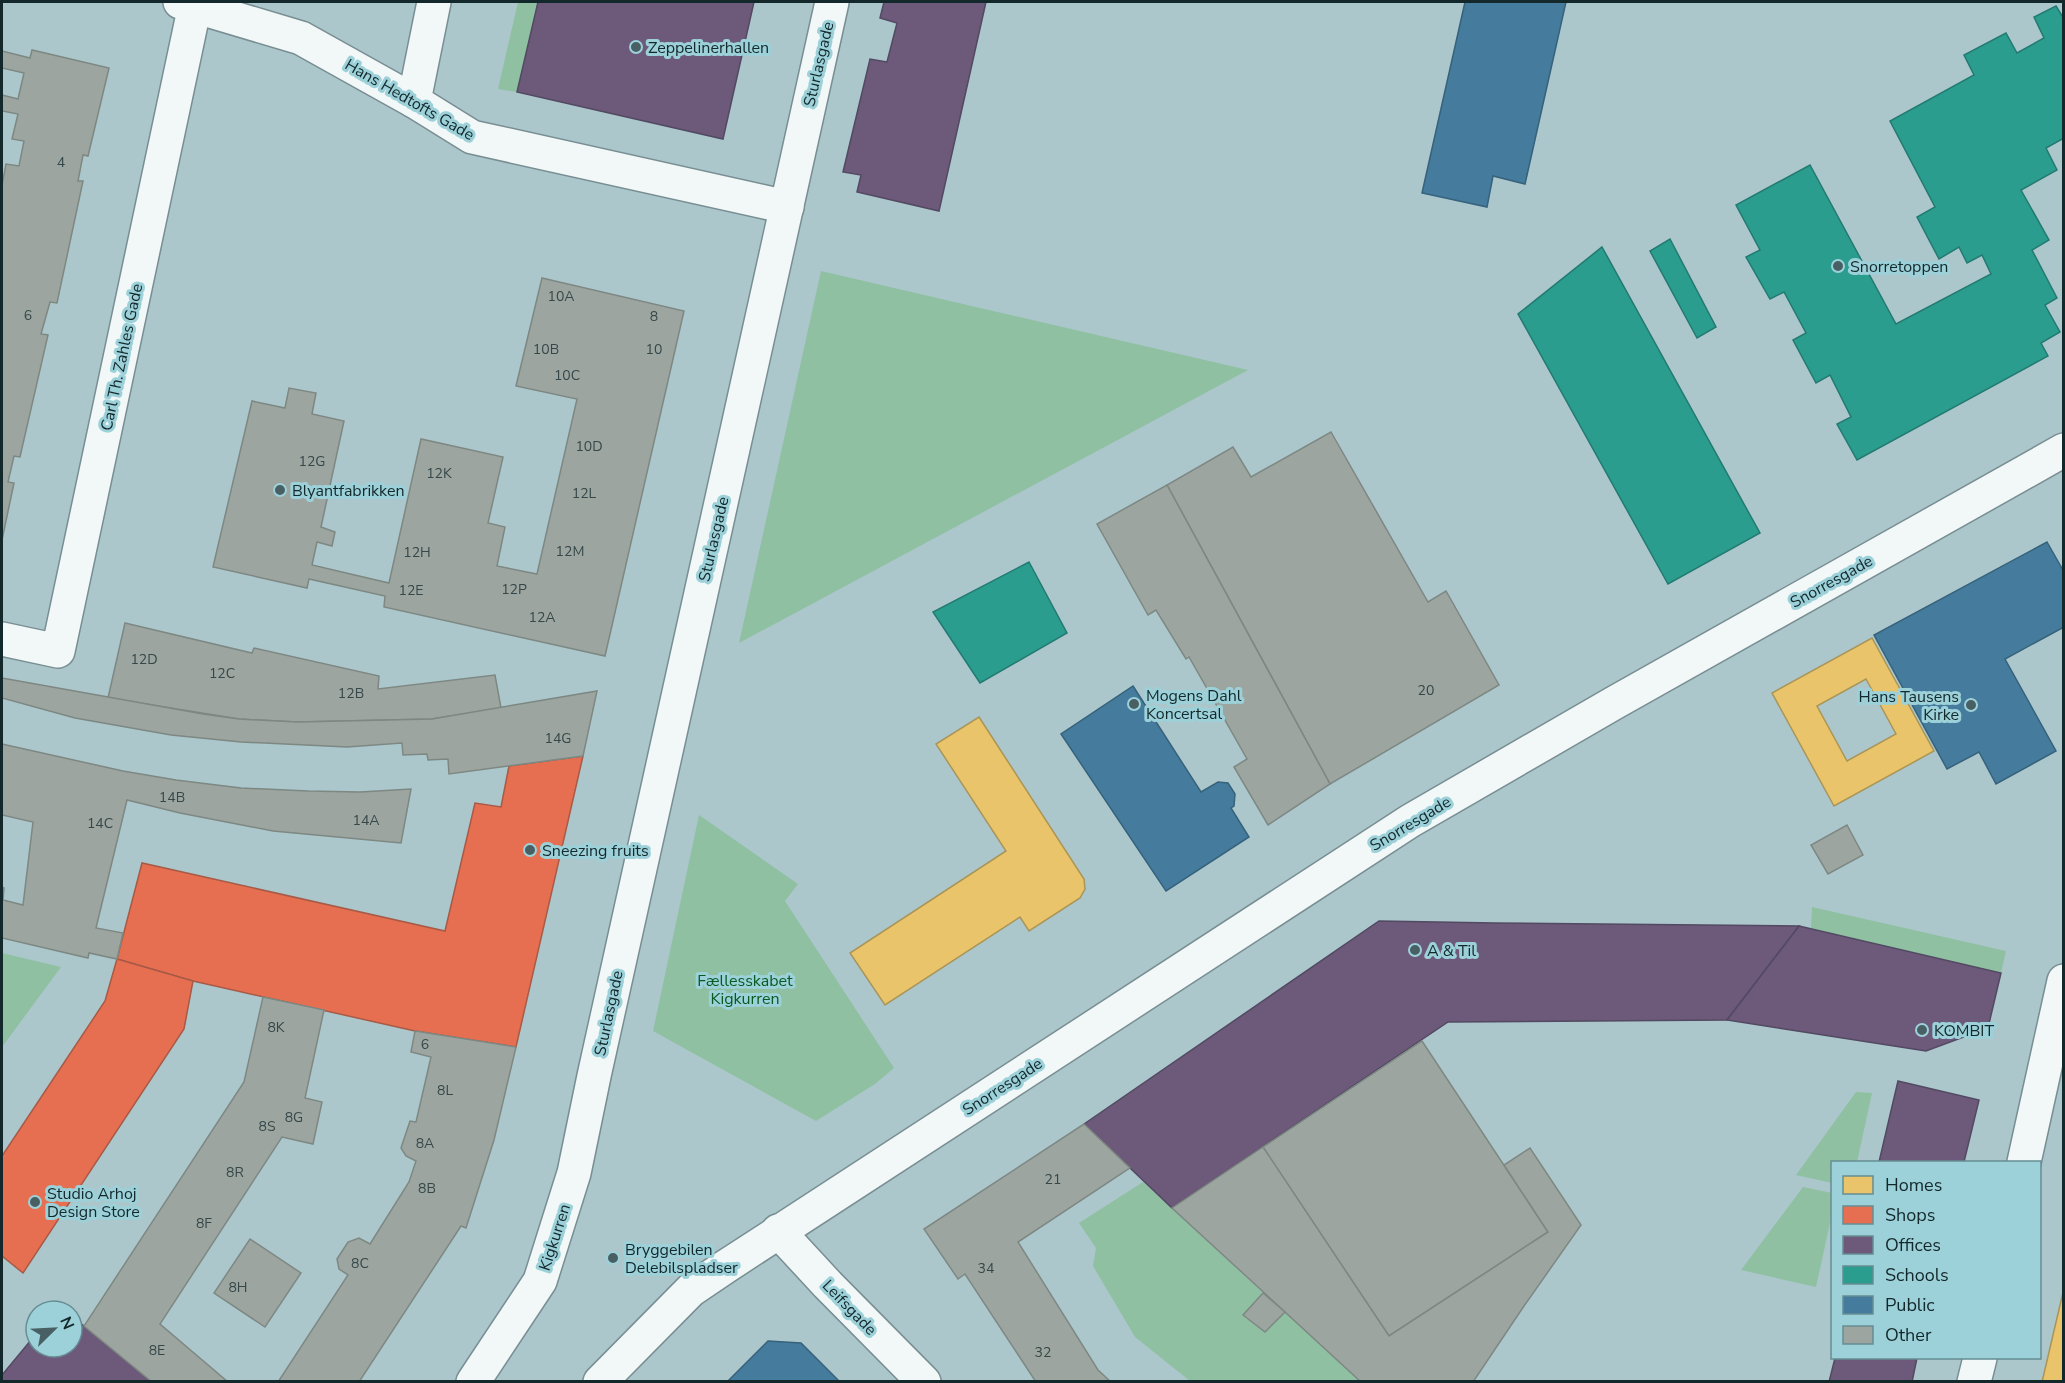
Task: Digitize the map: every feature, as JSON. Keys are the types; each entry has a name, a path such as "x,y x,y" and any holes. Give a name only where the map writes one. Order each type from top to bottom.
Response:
{"street":[{"path":"414,101 434,2"},
{"name":"Sturlasgade","path":"594,1076 832,2"},
{"name":"Hans Hedtofts Gade","path":"187,3 301,38 414,101 472,137 787,207"},
{"name":"Carl Th. Zahles Gade","path":"2,639 58,651 187,3"},
{"name":"Snorresgade","path":"778,1231 1410,821 1614,703 2064,450"},
{"path":"2024,1161 2064,981"},
{"name":"Kigkurren","path":"473,1382 540,1281 574,1173 594,1076"},
{"path":"600,1382 691,1290 778,1231"},
{"name":"Leifsgade","path":"778,1231 924,1382"},
{"path":"1974,1382 1980,1359"}],"green space":[{"path":"518,2 538,2 517,92 498,89"},
{"path":"821,271 1248,370 739,643"},
{"name":"Fællesskabet Kigkurren","path":"699,815 798,884 785,901 894,1068 875,1084 816,1121 653,1031"},
{"path":"1812,907 2006,951 2001,973 1811,928"},
{"path":"2,953 61,967 2,1047"},
{"path":"1856,1092 1872,1093 1857,1161 1831,1161 1831,1183 1796,1175"},
{"path":"1143,1182 1263,1293 1243,1315 1265,1332 1285,1312 1361,1381 1190,1381 1135,1337 1093,1266 1096,1248 1079,1223"},
{"path":"1803,1187 1831,1193 1831,1219 1816,1287 1741,1270"}],"building: Homes":[{"path":"1872,638 1934,751 1834,806 1772,693","holes":["1866,679 1896,734 1847,761 1817,706"]},
{"path":"979,717 1084,879 1085,889 1080,898 1029,931 1020,917 885,1005 850,953 1006,851 936,744"},
{"path":"2064,1288 2064,1382 2042,1382"}],"building: Shops":[{"path":"583,756 516,1047 415,1031 193,981 117,959 142,863 445,931 475,803 501,807 509,766"},
{"path":"117,959 193,981 184,1029 23,1273 2,1256 2,1156 105,1001"}],"building: Offices":[{"name":"Zeppelinerhallen","path":"538,2 754,2 723,139 517,92"},
{"path":"884,2 986,2 939,211 857,192 861,175 843,172 870,59 887,62 897,23 880,18"},
{"path":"1379,921 1799,926 1727,1020 1448,1022 1172,1208 1084,1124"},
{"path":"1799,926 2001,973 1988,1028 1926,1051 1727,1020"},
{"path":"1898,1081 1979,1100 1964,1161 1879,1161"},
{"path":"84,1326 152,1382 2,1382 2,1375 24,1348 24,1359 84,1359"},
{"path":"1835,1359 1917,1359 1912,1382 1829,1382"}],"building: Schools":[{"path":"2056,6 2064,19 2064,138 2046,148 2057,170 2021,190 2049,240 2032,250 2057,298 2045,305 2060,332 2041,343 2048,356 1857,460 1837,424 1851,417 1830,375 1816,383 1793,340 1806,333 1784,292 1770,299 1746,257 1760,250 1736,205 1810,165 1896,324 1991,274 1982,255 1967,263 1959,247 1939,259 1917,217 1935,207 1890,121 1974,75 1964,55 2006,33 2017,53 2044,38 2034,17"},
{"path":"1670,239 1716,327 1697,338 1650,251"},
{"path":"1602,247 1760,533 1668,584 1518,314"},
{"path":"1029,562 1067,633 980,683 933,612"}],"building: Public":[{"path":"1465,2 1566,2 1525,184 1493,176 1487,207 1422,193"},
{"name":"Hans Tausens Kirke","path":"2047,542 2064,572 2064,627 2005,659 2056,751 1996,784 1979,752 1947,769 1874,635"},
{"path":"1133,686 1201,792 1218,782 1228,783 1235,794 1234,806 1231,808 1249,837 1166,891 1061,734"},
{"path":"768,1341 801,1343 840,1382 727,1382"}],"building: Other":[{"path":"32,50 109,68 88,156 83,155 78,181 83,181 57,303 50,302 41,334 48,335 20,457 14,456 8,482 14,483 2,540 2,185 6,164 19,166 24,141 12,139 18,114 2,111 2,95 18,99 24,73 2,68 2,51 30,58"},
{"name":"Blyantfabrikken","path":"542,278 684,311 605,656 384,607 385,596 309,579 307,588 213,567 252,401 285,408 289,388 316,393 312,414 344,421 321,527 335,532 332,546 317,542 312,565 389,583 421,439 503,457 488,523 505,527 497,566 537,574 577,399 516,386"},
{"path":"1331,432 1428,602 1446,591 1499,685 1330,784 1167,485 1233,447 1251,477"},
{"path":"1167,485 1330,784 1268,825 1234,767 1247,759 1189,657 1186,659 1156,610 1148,615 1097,524"},
{"path":"125,623 252,653 254,648 379,676 378,689 495,675 501,708 432,719 297,722 239,719 108,698"},
{"path":"2,678 203,714 239,719 297,722 432,719 597,691 583,756 449,774 448,759 428,760 427,754 403,755 402,743 347,747 241,742 171,735 75,718 2,698"},
{"path":"2,744 123,771 241,788 360,792 411,789 401,843 273,831 127,800 96,928 123,933 117,959 89,953 88,958 2,938 2,887 4,888 3,900 23,905 33,822 2,815"},
{"path":"1847,825 1863,855 1828,874 1811,845"},
{"path":"263,997 324,1010 305,1098 322,1102 313,1144 282,1137 160,1324 228,1382 152,1382 84,1326 244,1082"},
{"path":"415,1031 516,1047 494,1140 466,1228 461,1226 359,1382 278,1382 348,1275 339,1269 337,1259 348,1242 359,1238 370,1244 409,1182 416,1161 406,1156 401,1148 410,1121 416,1122 431,1057 411,1052"},
{"path":"1422,1041 1548,1232 1389,1336 1263,1147"},
{"path":"1084,1124 1130,1168 1018,1242 1098,1370 1111,1382 1036,1382 965,1274 958,1279 924,1229"},
{"path":"1263,1147 1389,1336 1548,1232 1504,1165 1530,1148 1581,1225 1473,1382 1361,1382 1172,1208"},
{"path":"250,1239 301,1273 265,1327 214,1293"},
{"path":"1263,1293 1285,1312 1265,1332 1243,1315"}],"place":[{"name":"Zeppelinerhallen","path":"636,47"},
{"name":"Snorretoppen","path":"1838,266"},
{"name":"Blyantfabrikken","path":"280,490"},
{"name":"Mogens Dahl Koncertsal","path":"1134,704"},
{"name":"Hans Tausens Kirke","path":"1971,705"},
{"name":"Sneezing fruits","path":"530,850"},
{"name":"A & Til","path":"1415,950"},
{"name":"KOMBIT","path":"1922,1030"},
{"name":"Studio Arhoj Design Store","path":"35,1202"},
{"name":"Bryggebilen Delebilspladser","path":"613,1258"}]}
